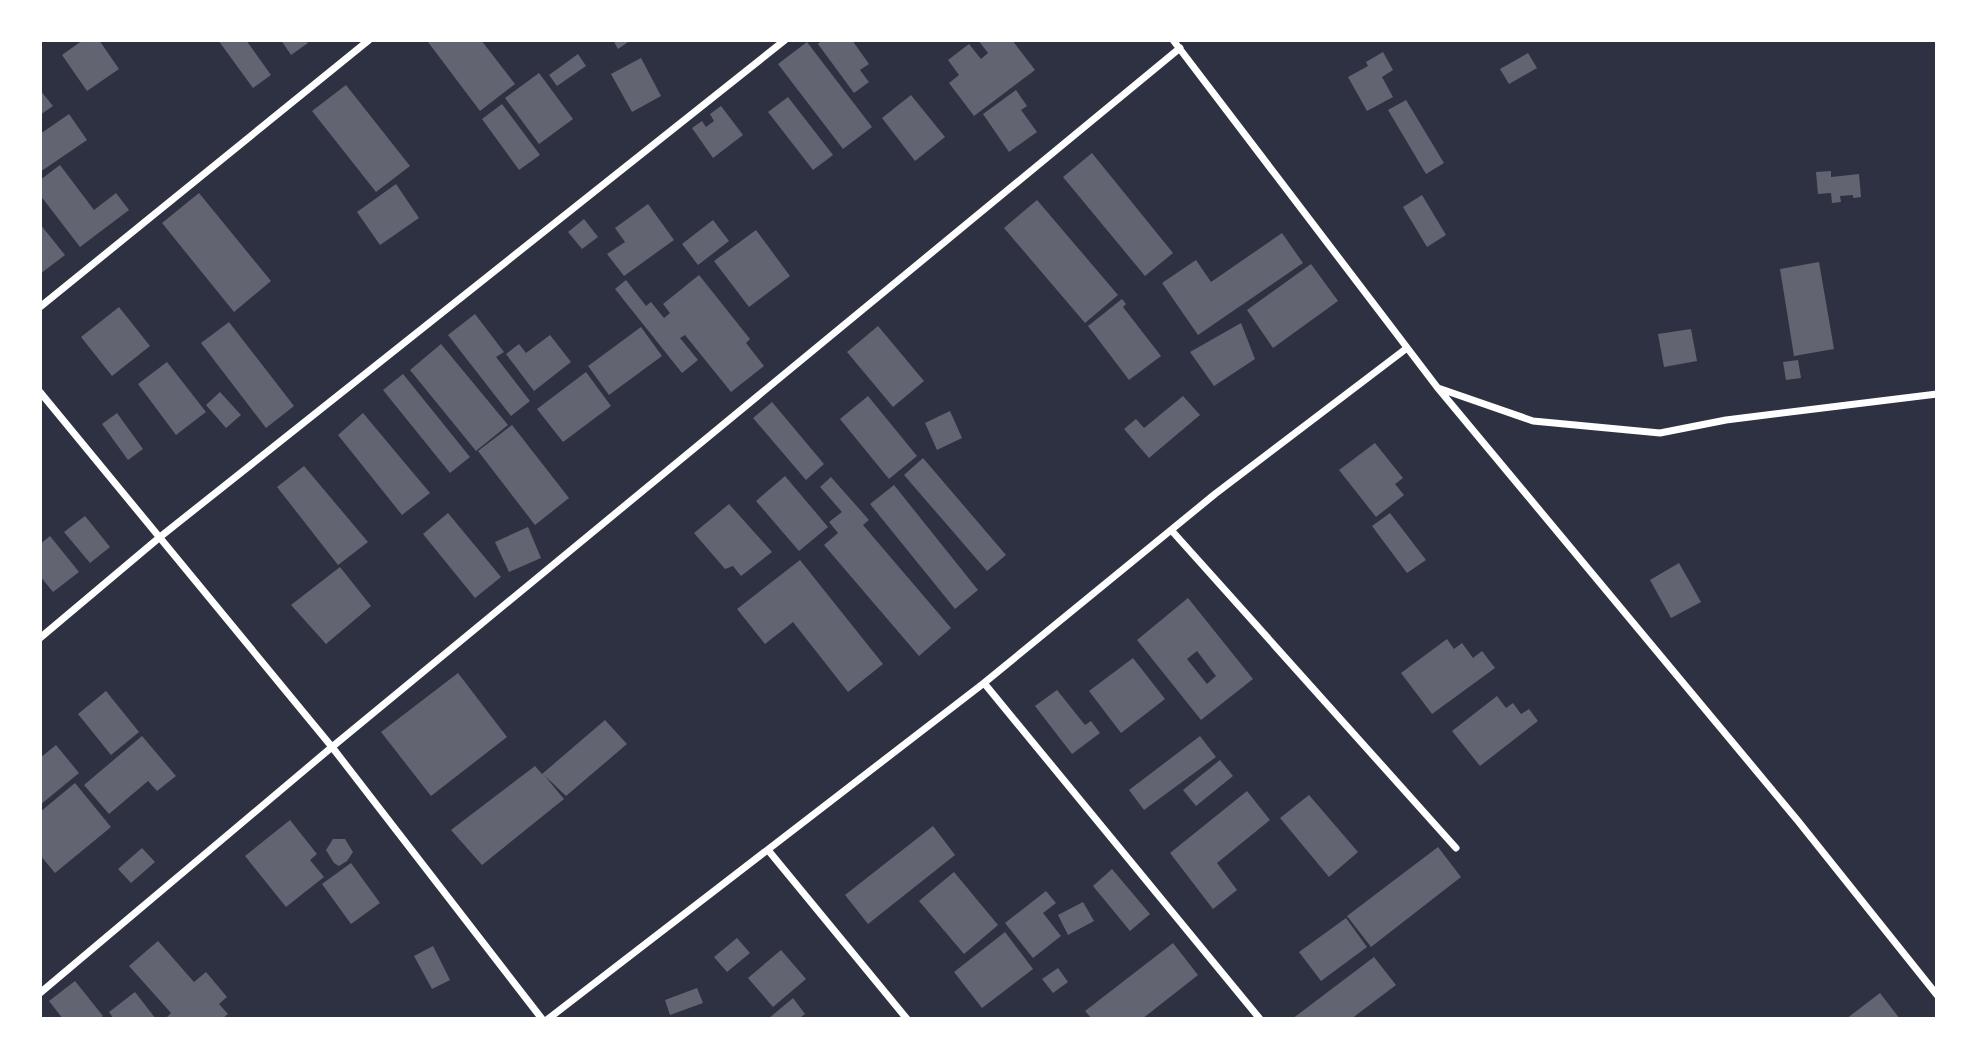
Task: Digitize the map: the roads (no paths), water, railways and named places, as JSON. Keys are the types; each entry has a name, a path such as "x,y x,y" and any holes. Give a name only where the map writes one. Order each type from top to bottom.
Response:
{"street":[{"path":"40,307 369,40"},
{"path":"40,638 160,537 785,40"},
{"path":"1173,40 1437,387 1798,821 1937,995"},
{"path":"40,993 332,747 1180,48"},
{"path":"548,1019 984,683 1215,494 1407,348"},
{"path":"1437,387 1533,421 1660,433 1726,420 1937,394"},
{"path":"40,392 332,747 542,1019"},
{"path":"1172,531 1456,848"},
{"path":"984,683 1260,1019"},
{"path":"768,850 907,1019"}]}
